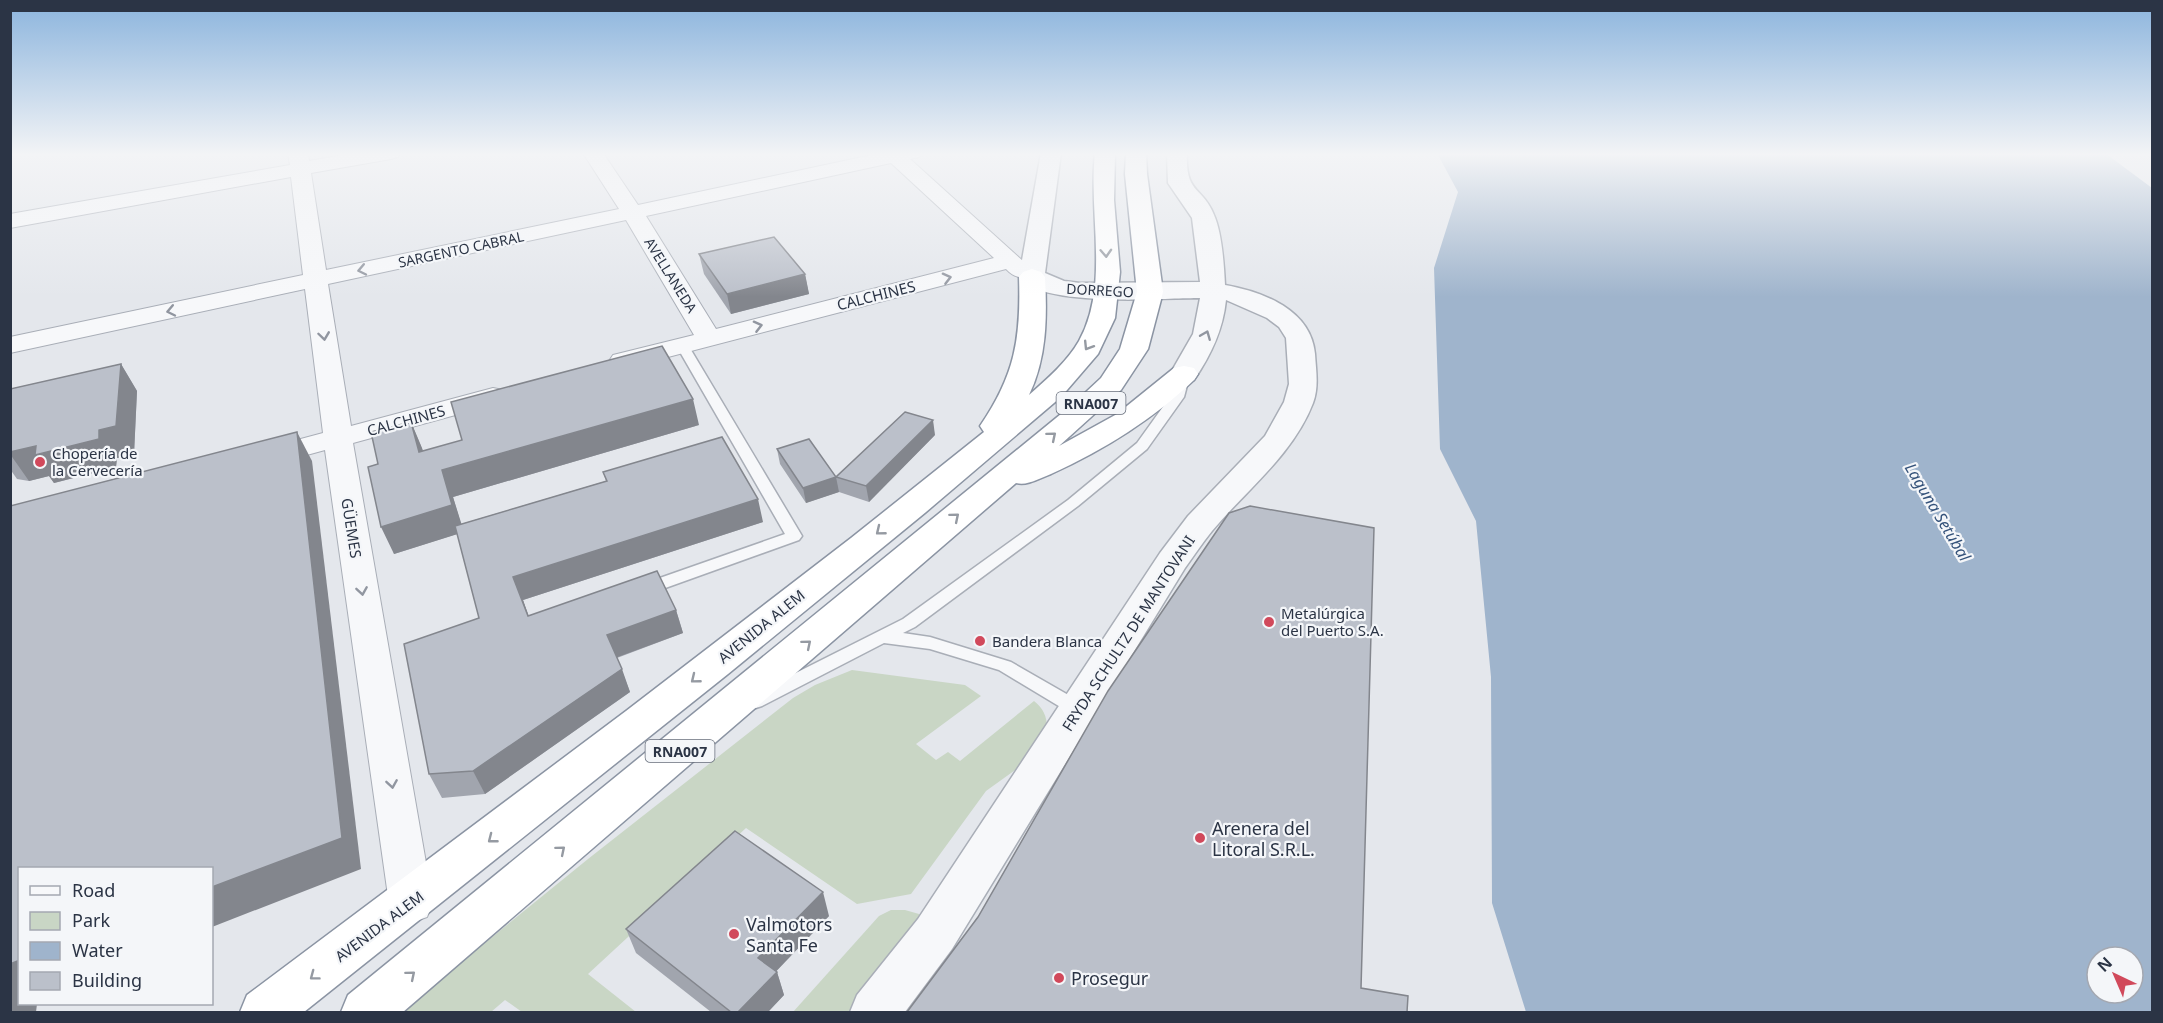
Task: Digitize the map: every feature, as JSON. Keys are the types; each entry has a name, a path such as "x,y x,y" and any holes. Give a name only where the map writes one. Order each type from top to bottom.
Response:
{"highway":[{"name":"AVENIDA ALEM","path":"366,1012 715,721 975,478 1066,376 1093,339 1108,292 1103,201"},
{"name":"AVENIDA ALEM","path":"265,1012 975,478 1082,411 1111,384 1134,349 1150,292 1139,201"},
{"path":"975,478 999,421 1017,391 1028,361 1034,314 1022,269"},
{"path":"975,478 1076,452 1165,393 1184,374"}],"street":[{"path":"10,221 109,201"},
{"name":"GÜEMES","path":"305,201 338,438 411,903"},
{"name":"AVELLANEDA","path":"625,201 710,338"},
{"name":"SARGENTO CABRAL","path":"10,345 689,201"},
{"name":"DORREGO","path":"949,201 1022,269 1071,290 1108,292 1214,290"},
{"path":"1022,269 1039,201"},
{"path":"1184,374 1202,344 1212,321 1214,290 1204,218 1195,201"},
{"name":"CALCHINES","path":"602,367 710,338 1022,269"},
{"name":"FRYDA SCHULTZ DE MANTOVANI","path":"875,1012 935,934 1172,561 1200,524 1277,441 1299,402 1304,366 1300,338 1296,329 1283,317 1259,303 1240,295 1214,290"},
{"name":"CALCHINES","path":"234,465 521,388"}],"lane":[{"path":"627,596 794,536 682,345"},
{"path":"715,721 909,623 1073,503 1142,446 1177,397 1184,374"},
{"path":"883,638 930,643 1005,666 1078,709"}],"green space":[{"path":"852,670 965,685 981,696 916,744 936,760 948,752 960,761 1034,701 1045,716 1047,728 1018,768 986,791 911,894 857,904 746,828 588,974 636,1012 522,1012 505,1000 491,1012 400,1012 588,859 793,698 815,685"},
{"path":"891,910 905,910 919,914 921,923 850,1012 793,1012 879,916"}],"water":[{"name":"Laguna Setúbal","path":"1455,201 2152,201 2152,1012 1526,1012 1492,903 1491,677 1476,521 1440,449 1434,268"}],"building":[{"path":"774,237 805,274 727,294 699,254"},
{"path":"662,346 693,399 442,470 452,505 381,527 368,467 378,464 371,432 411,422 419,452 462,440 451,402"},
{"path":"121,364 116,426 99,430 99,439 35,455 36,446 10,452 10,389"},
{"path":"905,412 933,420 866,486 836,477"},
{"path":"297,432 342,838 213,887 213,867 18,867 18,961 10,964 10,506"},
{"path":"722,437 758,499 513,577 528,616 657,571 676,610 607,635 622,669 473,771 429,774 404,644 479,618 455,526 607,481 603,472"},
{"path":"809,439 836,477 803,488 777,449"},
{"path":"1250,506 1374,528 1361,988 1408,996 1407,1012 907,1012 978,917 1108,691 1229,513"},
{"name":"Valmotors Santa Fe","path":"735,831 823,892 758,958 777,972 738,1012 731,1012 626,929"}],"place":[{"name":"Chopería de la Cervecería","path":"40,462"},
{"name":"Metalúrgica del Puerto S.A.","path":"1269,622"},
{"name":"Bandera Blanca","path":"980,641"},
{"name":"Arenera del Litoral S.R.L.","path":"1200,838"},
{"name":"Valmotors Santa Fe","path":"734,934"},
{"name":"Prosegur","path":"1059,978"}]}
